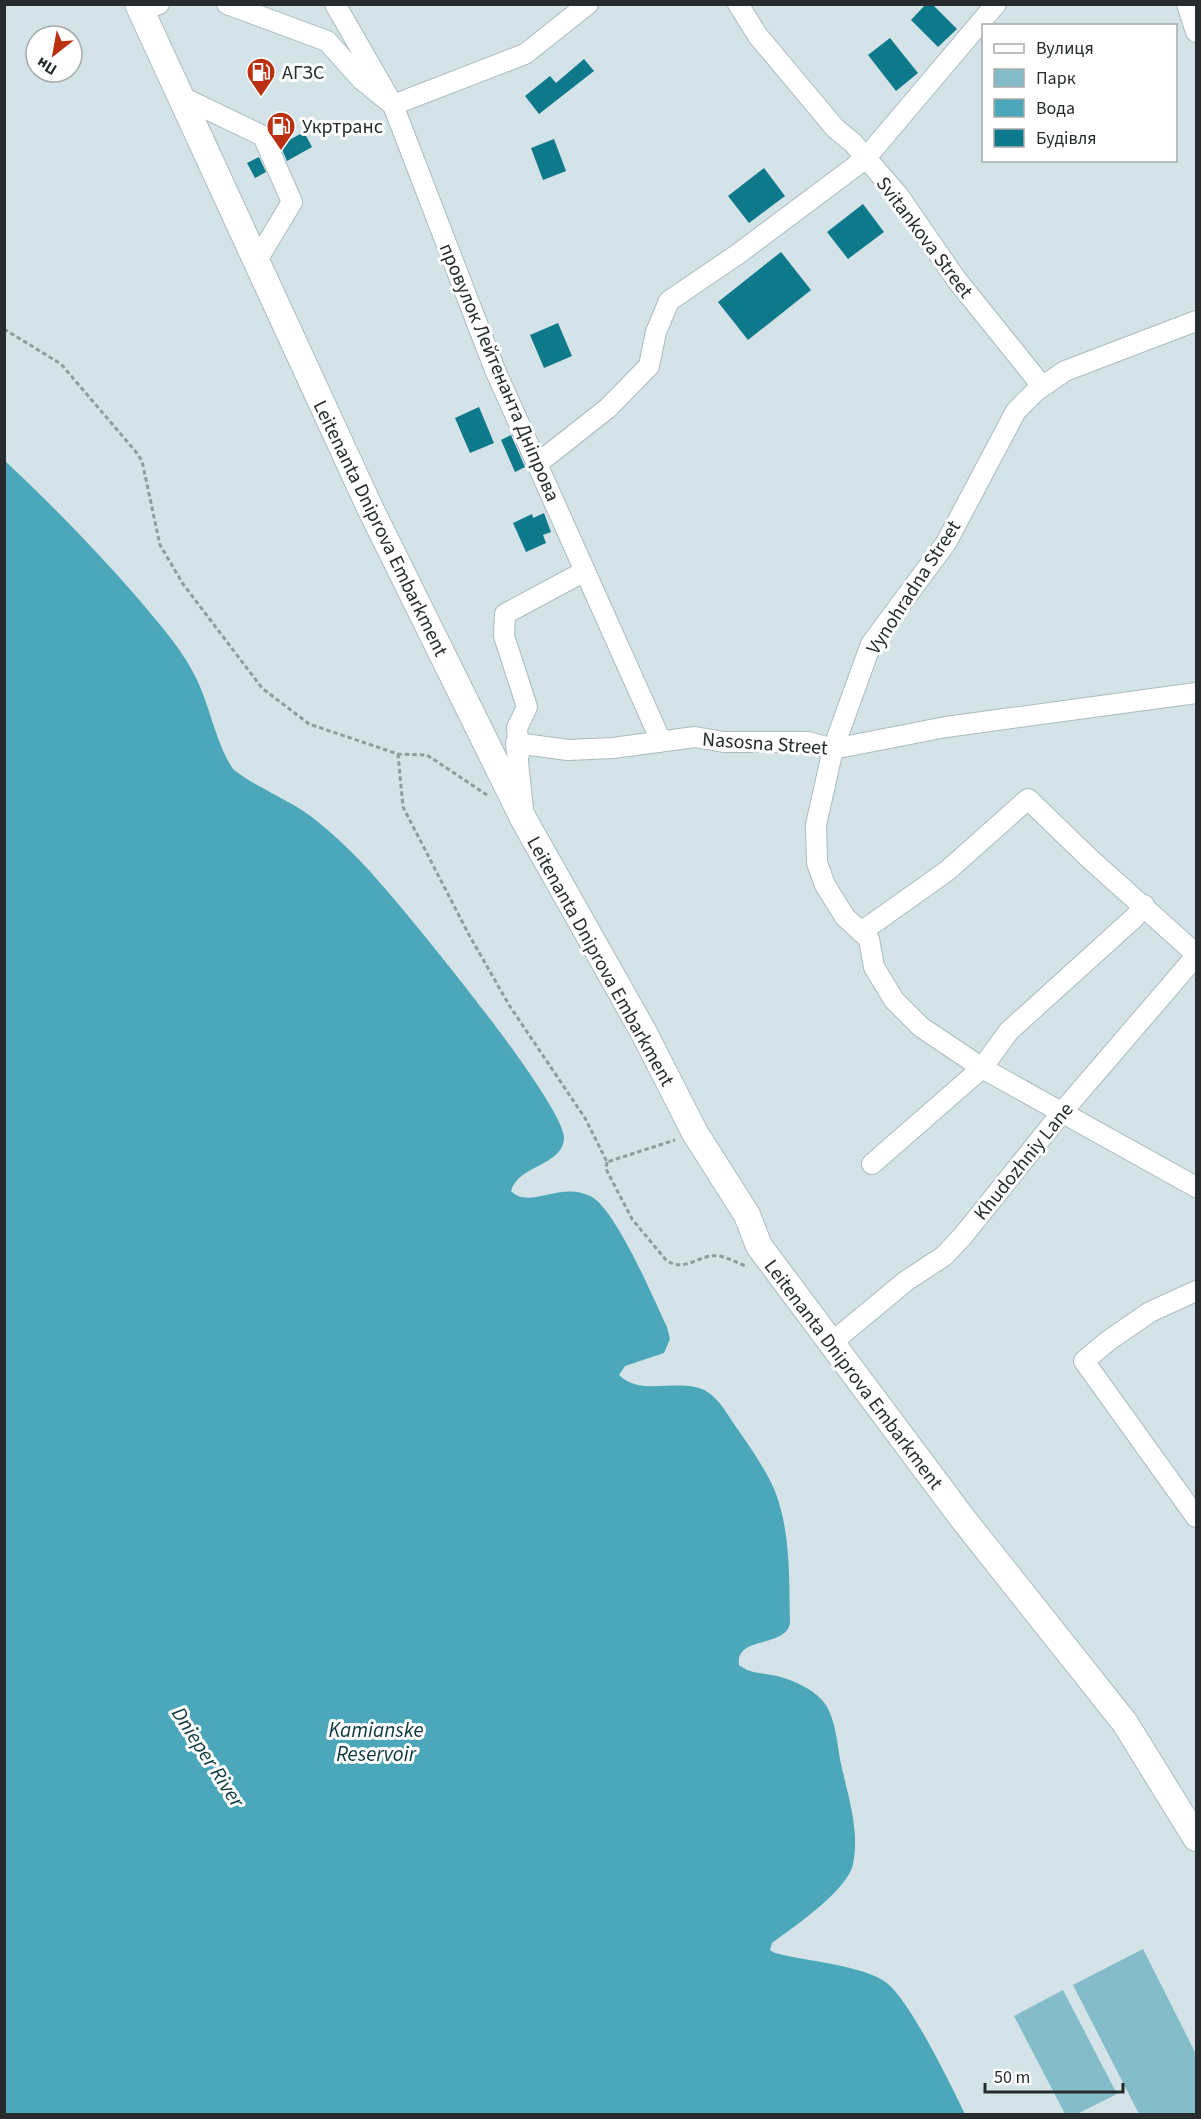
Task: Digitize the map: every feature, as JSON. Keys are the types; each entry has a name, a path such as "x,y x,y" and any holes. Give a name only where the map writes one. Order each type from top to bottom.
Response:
{"main road":[{"name":"Leitenanta Dniprova Embarkment","path":"146,7 182,97 370,507 524,820 643,1031 694,1133 747,1215 759,1246 778,1273 963,1519 1125,1723 1197,1838"}],"street":[{"path":"227,4 327,41 362,80 393,105 525,54 588,4"},
{"name":"провулок Лейтенанта Дніпрова","path":"336,4 393,105 495,370 661,741"},
{"name":"Svitankova Street","path":"738,4 758,36 835,128 853,143 898,195 956,279 1042,387"},
{"path":"537,464 608,408 649,366 656,332 669,301 738,254 865,159 996,4"},
{"path":"1187,4 1197,32"},
{"path":"182,97 263,136 292,202 256,262"},
{"name":"Vynohradna Street","path":"1197,321 1065,371 1042,387 1016,411 946,543 871,644 833,749 816,825 818,863 825,885 845,917 869,939 874,968 894,1000 921,1027 982,1068 1197,1187"},
{"path":"524,820 517,728 527,707 504,636 505,614 585,571"},
{"name":"Nasosna Street","path":"524,820 516,743 568,750 613,748 695,737 724,742 808,742 833,749 946,727 1197,693"},
{"path":"861,932 947,871 1028,799 1089,858 1197,955"},
{"path":"872,1164 982,1068 1009,1031 1135,917 1144,905"},
{"name":"Khudozhniy Lane","path":"830,1344 906,1281 944,1256 962,1237 1063,1111 1197,955"},
{"path":"1197,1291 1150,1312 1084,1361 1197,1517"}],"path":[{"path":"4,329 61,364 136,452 142,461 160,545 183,584 262,688 309,724 398,754 427,755 495,801"},
{"path":"398,754 403,807 408,817 503,994 585,1118 607,1162 606,1169 628,1213 666,1260 673,1265 684,1266 710,1256 720,1256 778,1273"},
{"path":"607,1162 694,1133"}],"green space":[{"path":"1143,1949 1196,2054 1196,2114 1139,2114 1073,1985"},
{"path":"1063,1990 1117,2094 1077,2114 1065,2114 1014,2016"}],"water":[{"name":"Kamianske Reservoir","path":"4,460 104,560 174,642 199,684 221,746 233,769 308,814 359,859 442,957 539,1087 558,1119 564,1139 556,1155 522,1176 515,1182 511,1191 527,1198 579,1192 590,1196 600,1204 622,1235 667,1327 670,1339 664,1353 625,1366 619,1375 638,1385 694,1387 709,1393 717,1400 761,1465 775,1491 784,1523 787,1540 790,1623 786,1631 779,1636 745,1649 740,1656 739,1665 753,1672 795,1682 812,1692 826,1705 835,1730 855,1839 853,1864 841,1885 819,1907 772,1943 770,1950 860,1971 888,1984 898,1994 919,2026 965,2114 5,2114"}],"building":[{"path":"926,4 932,4 957,29 938,47 911,20"},
{"path":"890,38 918,73 896,91 868,55"},
{"path":"584,59 594,71 539,114 525,96 550,76 556,83"},
{"path":"304,132 312,147 287,161 280,145"},
{"path":"554,139 566,171 543,180 531,148"},
{"path":"259,157 266,172 255,178 247,163"},
{"path":"764,168 785,196 749,223 728,196"},
{"path":"863,204 884,232 848,259 827,232"},
{"path":"781,252 811,290 748,340 718,302"},
{"path":"558,323 572,356 544,368 530,335"},
{"path":"479,407 494,443 470,453 455,418"},
{"path":"511,435 525,467 515,472 501,440"},
{"path":"544,513 551,532 543,535 546,543 526,552 513,523 532,514 533,518"}],"place":[{"name":"АГЗС","path":"261,98"},
{"name":"Укртранс","path":"281,152"}],"water label":[{"name":"Dnieper River","path":"208,1757"}]}
